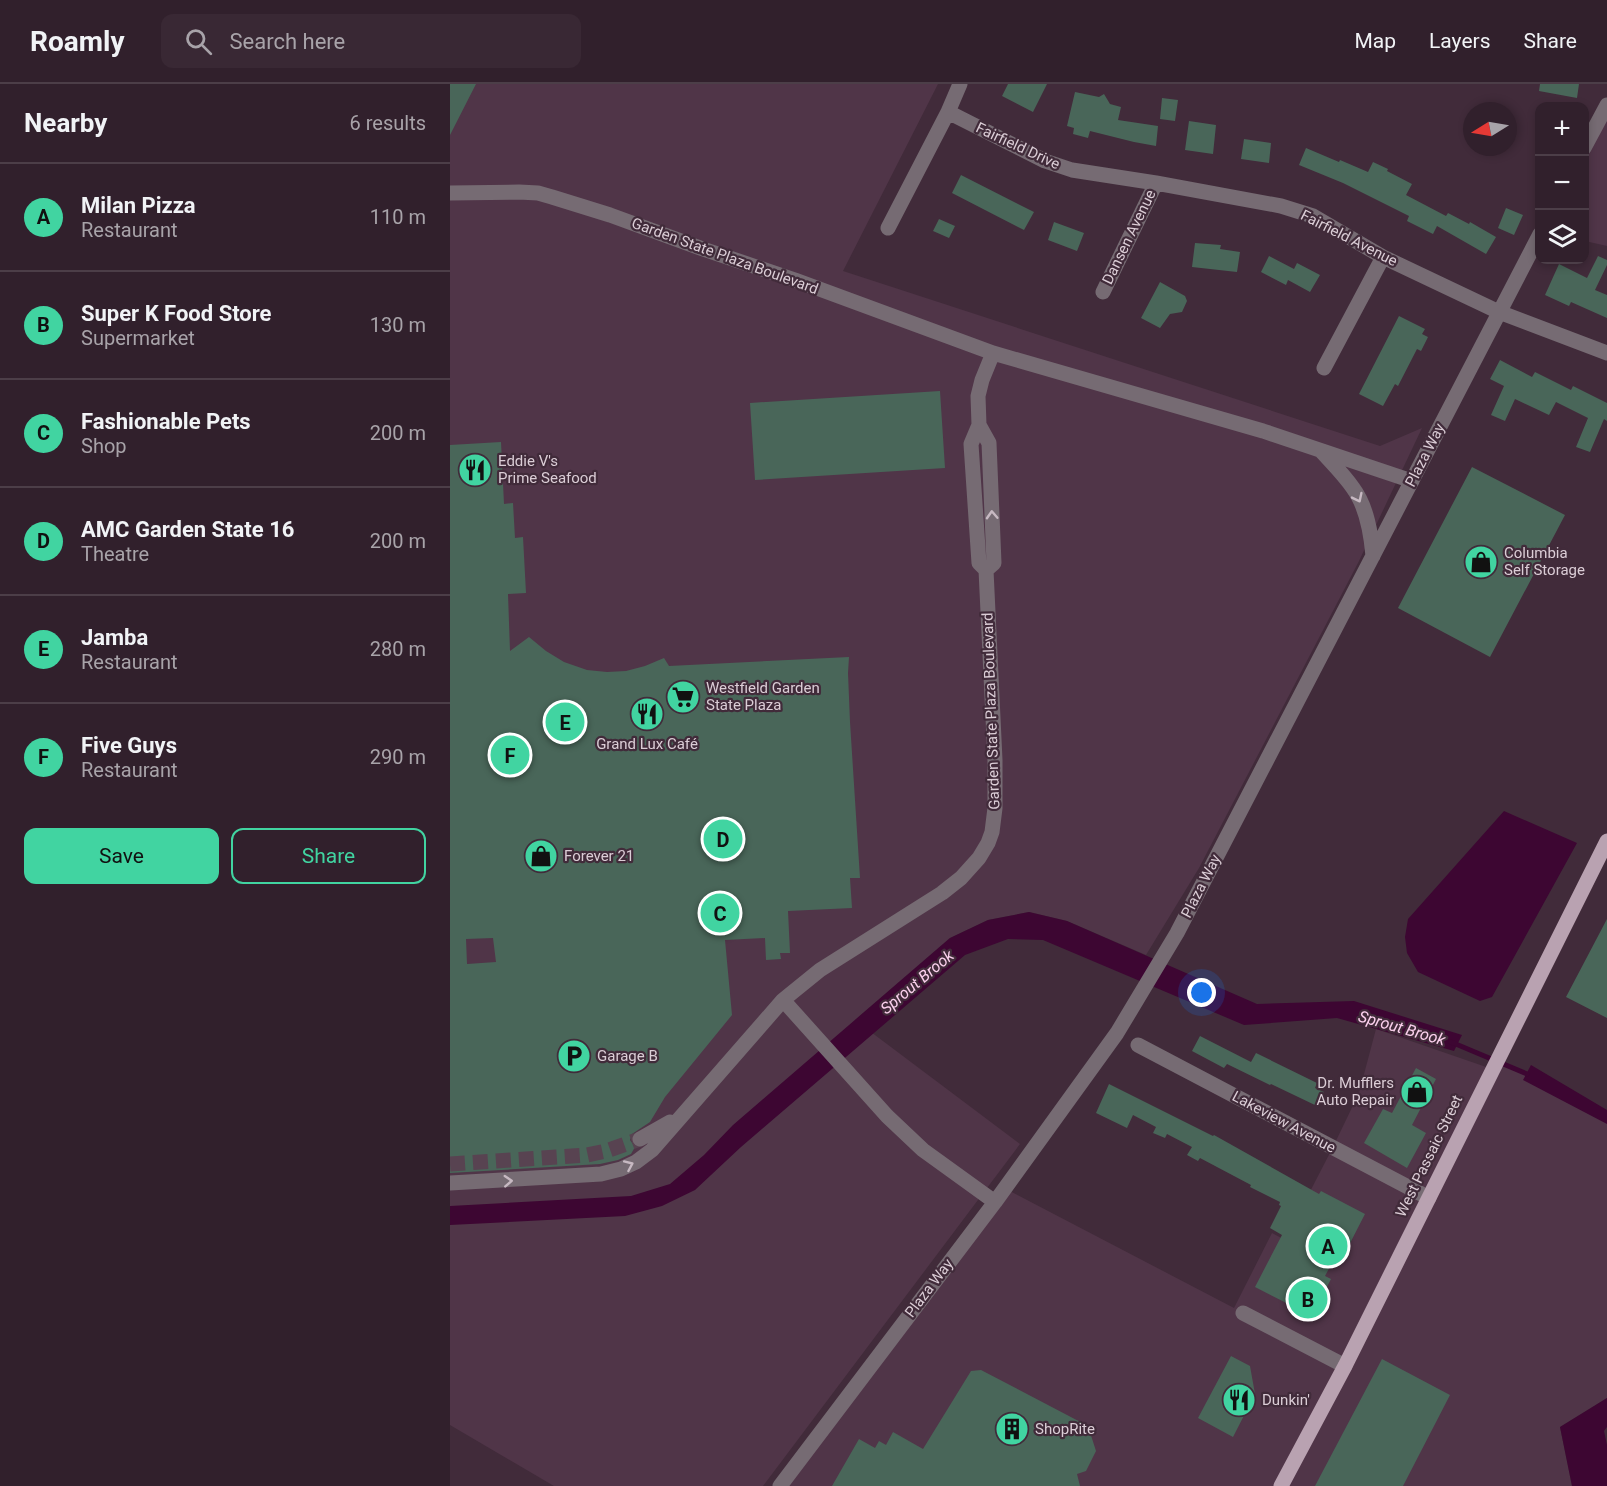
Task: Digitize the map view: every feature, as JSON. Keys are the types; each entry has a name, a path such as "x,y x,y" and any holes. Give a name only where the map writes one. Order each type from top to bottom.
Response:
{"main road":[{"name":"West Passaic Street","path":"1281,1486 1345,1366 1607,841"}],"street":[{"path":"888,228 960,84"},
{"path":"1589,139 1607,105"},
{"name":"Fairfield Drive","path":"948,112 1045,161 1072,170 1156,183"},
{"name":"Fairfield Avenue","path":"1156,183 1281,206 1312,216 1383,257 1499,312"},
{"name":"Dansen Avenue","path":"1103,292 1156,183"},
{"name":"Garden State Plaza Boulevard","path":"450,193 519,192 538,193 552,197 795,280 993,353 1263,431 1412,481"},
{"name":"Plaza Way","path":"780,1486 995,1202 1128,1016 1177,933 1535,242"},
{"path":"1324,368 1383,257"},
{"path":"1499,312 1607,353"},
{"name":"Garden State Plaza Boulevard","path":"450,1183 601,1174 636,1162 652,1150 783,1000 820,970 942,893 961,878 979,858 988,843 994,820 996,781 986,570 979,563 971,444 979,425 978,396 993,353"},
{"path":"1322,452 1354,490 1371,535 1373,556"},
{"path":"783,1000 887,1116 923,1150 995,1202"},
{"name":"Lakeview Avenue","path":"1138,1045 1429,1198"},
{"name":"Garden State Plaza Boulevard","path":"640,1139 682,1114"},
{"path":"1244,1313 1345,1366"}],"shaded area":[{"name":"Westfield Garden State Plaza","path":"450,84 938,84 843,271 1380,446 1422,428 1359,561 1199,868 1146,955 1067,921 1029,912 988,920 950,938 855,1020 1020,1144 763,1486 554,1486 450,1425"},
{"path":"1607,105 1607,246 1589,242 1589,140"},
{"path":"1376,1029 1492,1069 1497,1061 1527,1074 1607,1122 1607,1398 1560,1427 1572,1486 780,1486 1004,1188 1234,1308 1272,1233 1285,1240 1333,1147 1359,1093"}],"water":[{"path":"1504,811 1577,843 1492,997 1480,1001 1418,972 1407,953 1405,937 1408,919"},
{"path":"1029,912 1067,921 1257,1004 1354,1001 1462,1035 1454,1051 1337,1018 1244,1025 1043,940 1008,939 965,955 741,1147 695,1190 662,1206 625,1216 450,1225 450,1206 631,1196 670,1184 704,1155 733,1125 950,938 988,920"},
{"path":"1531,1065 1607,1110 1607,1124 1523,1080"},
{"path":"1607,1398 1607,1427 1604,1431 1607,1445 1607,1486 1572,1486 1560,1427"}],"building":[{"path":"450,84 476,84 450,135"},
{"path":"1008,84 1047,84 1033,112 1002,96"},
{"path":"1540,84 1579,84 1577,98 1539,91"},
{"path":"1075,92 1099,97 1104,94 1110,104 1121,107 1118,120 1158,126 1156,146 1090,131 1088,138 1073,134 1074,128 1067,126"},
{"path":"1162,98 1178,100 1175,121 1160,119"},
{"path":"1189,121 1216,125 1213,154 1185,150"},
{"path":"1244,139 1271,143 1269,163 1241,159"},
{"path":"1306,148 1368,172 1373,162 1388,169 1387,171 1412,184 1406,195 1446,216 1448,213 1469,224 1470,222 1496,237 1486,254 1437,226 1433,234 1407,221 1409,216 1343,183 1299,165"},
{"path":"961,175 1034,212 1024,230 952,193"},
{"path":"1506,208 1523,215 1514,235 1498,228"},
{"path":"939,219 955,226 949,238 933,231"},
{"path":"1054,222 1084,233 1077,251 1048,240"},
{"path":"1195,243 1221,245 1220,249 1240,252 1237,272 1192,267"},
{"path":"1269,256 1294,269 1297,263 1320,275 1310,292 1288,280 1286,285 1261,272"},
{"path":"1598,256 1607,260 1607,265 1595,290 1607,295 1607,318 1571,302 1569,306 1545,295 1559,264 1587,278"},
{"path":"1160,282 1185,296 1187,301 1182,312 1170,314 1160,328 1141,318"},
{"path":"1399,316 1425,329 1422,334 1428,337 1421,351 1417,349 1398,386 1395,384 1383,406 1359,394"},
{"path":"1500,360 1532,377 1535,372 1571,390 1573,386 1607,403 1607,421 1604,419 1590,452 1576,447 1588,418 1556,402 1549,415 1515,399 1505,421 1491,415 1504,386 1490,379"},
{"path":"940,391 945,468 755,480 750,403"},
{"name":"Westfield Garden State Plaza","path":"501,442 504,504 513,503 515,538 523,537 526,593 508,594 510,651 529,637 564,662 587,670 607,672 626,671 664,658 669,666 849,657 850,722 860,878 850,878 852,908 788,911 790,953 780,953 781,959 766,960 765,938 725,940 732,1015 665,1097 650,1122 632,1134 630,1140 635,1147 631,1154 600,1164 450,1173 450,445","holes":["493,938 496,962 467,964 466,939"]},
{"name":"Columbia Self Storage","path":"1472,467 1565,515 1490,657 1398,608"},
{"path":"1607,919 1607,1018 1566,997"},
{"path":"1200,1036 1251,1062 1256,1053 1317,1083 1315,1088 1324,1092 1317,1106 1227,1064 1224,1068 1192,1051"},
{"path":"1416,1068 1436,1079 1412,1125 1426,1133 1407,1168 1364,1143 1383,1109 1392,1113"},
{"path":"1109,1084 1214,1135 1319,1194 1321,1191 1365,1214 1346,1251 1340,1248 1325,1276 1331,1279 1312,1316 1255,1287 1282,1235 1270,1228 1281,1206 1280,1202 1200,1158 1198,1161 1187,1155 1192,1147 1167,1134 1165,1138 1153,1133 1156,1127 1133,1115 1127,1128 1096,1113"},
{"path":"1231,1356 1250,1366 1255,1394 1233,1437 1198,1418"},
{"path":"1382,1359 1450,1395 1403,1486 1315,1486"},
{"name":"ShopRite","path":"981,1370 1088,1426 1096,1451 1086,1471 1077,1474 1080,1486 832,1486 859,1439 875,1448 879,1441 886,1445 893,1432 923,1449 971,1371"}],"waterway":[{"name":"Sprout Brook","path":"1451,1042 1527,1074"}],"tunnel":[{"path":"450,1164 587,1155 640,1139"}],"place":[{"name":"Eddie V's Prime Seafood","path":"475,470"},
{"name":"Columbia Self Storage","path":"1481,562"},
{"name":"Westfield Garden State Plaza","path":"683,697"},
{"name":"Grand Lux Café","path":"647,714"},
{"name":"Jamba","path":"565,722"},
{"name":"Five Guys","path":"510,755"},
{"name":"AMC Garden State 16","path":"723,839"},
{"name":"Forever 21","path":"541,856"},
{"name":"Fashionable Pets","path":"720,913"},
{"name":"Garage B","path":"574,1056"},
{"name":"Dr. Mufflers Auto Repair","path":"1417,1092"},
{"name":"Milan Pizza","path":"1328,1246"},
{"name":"Super K Food Store","path":"1308,1299"},
{"name":"Dunkin'","path":"1239,1400"},
{"name":"ShopRite","path":"1012,1429"}]}
